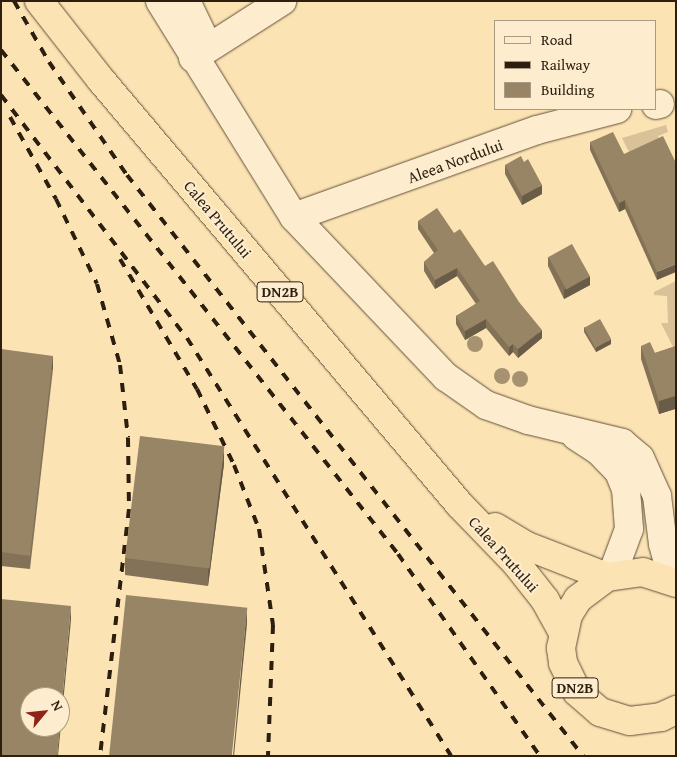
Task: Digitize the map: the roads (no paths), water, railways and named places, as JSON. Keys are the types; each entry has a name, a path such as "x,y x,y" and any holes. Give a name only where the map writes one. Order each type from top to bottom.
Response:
{"highway":[{"name":"Calea Prutului","path":"39,1 101,80 458,504 516,563 545,600 562,632"},
{"name":"Calea Prutului","path":"458,504 526,546 610,576"},
{"name":"DN2B","path":"674,582 643,572 610,576 578,599 562,632 563,663 569,678 577,692 594,708 615,718 630,721 661,717 676,710"}],"street":[{"path":"160,1 201,53 294,217 446,377 486,405 528,420 563,427 622,444 640,458 656,496 663,544 674,582"},
{"path":"186,1 201,53"},
{"path":"201,53 282,1"},
{"name":"Aleea Nordului","path":"294,217 537,130 613,110"},
{"path":"563,427 599,451 619,472 626,489 629,530 610,576"}],"railway":[{"path":"14,1 49,62 127,175 583,756"},
{"path":"1,50 398,554 540,756"},
{"path":"1,95 187,338 451,756"},
{"path":"10,117 56,199 97,284 120,365 128,438 129,509 100,756"},
{"path":"120,259 197,389 234,465 259,529 273,625 268,756"}]}
